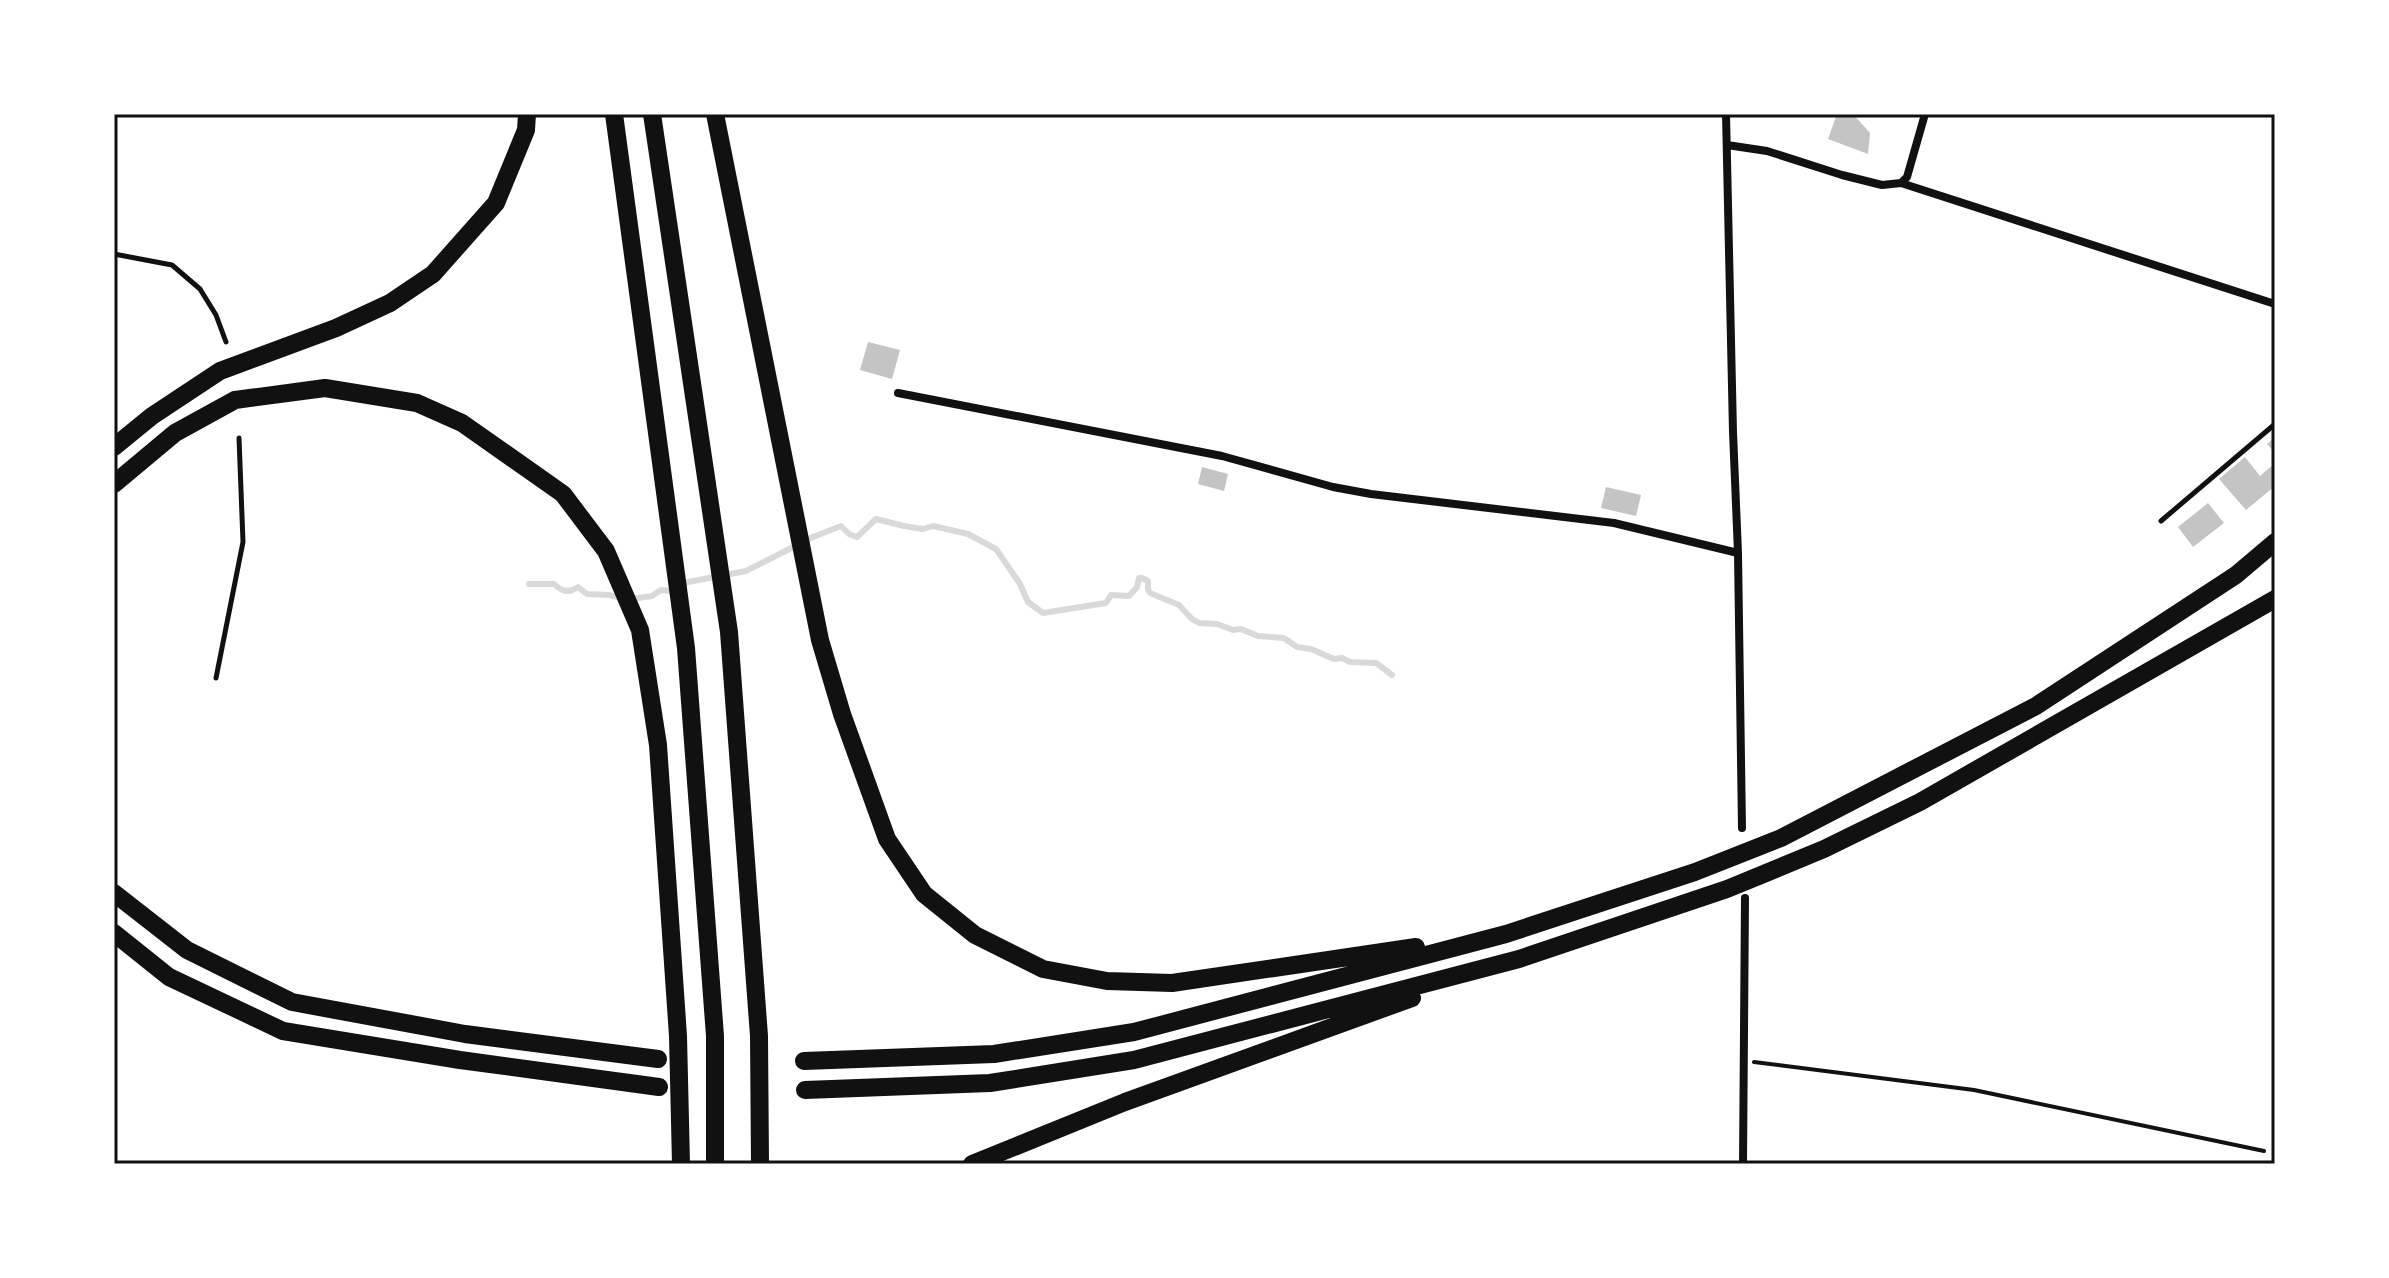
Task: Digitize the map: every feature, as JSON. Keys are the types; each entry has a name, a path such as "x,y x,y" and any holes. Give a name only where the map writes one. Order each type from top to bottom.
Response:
{"highway":[{"path":"114,447 152,416 220,371 350,322 390,303 433,274 496,203 526,130 527,114"},
{"path":"614,114 686,648 715,1036 715,1164"},
{"path":"652,114 729,632 759,1036 760,1164"},
{"path":"715,114 820,640 842,714 887,839 924,894 975,935 1043,969 1107,981 1172,983 1506,934"},
{"path":"114,484 175,433 235,400 325,388 417,403 462,423 563,494 606,551 640,630 658,745 678,1036 681,1164"},
{"path":"804,1061 994,1054 1134,1032 1506,934 1695,872 1781,838 2036,706 2236,575 2275,542"},
{"path":"972,1164 1125,1102 1519,959 1727,889 1824,849 1920,802 2275,599"},
{"path":"114,893 187,950 292,1002 465,1034 658,1059"},
{"path":"114,933 169,977 283,1031 460,1060 659,1087"},
{"path":"805,1090 990,1083 1134,1060 1519,959"}],"street":[{"path":"1726,114 1742,828"},
{"path":"1901,183 1907,177 1925,114"},
{"path":"1727,145 1767,151 1871,183 1901,183 2275,304"},
{"path":"898,393 1222,456 1333,487 1614,523 1738,553"},
{"path":"1743,1164 1745,898"}],"lane":[{"path":"114,254 172,265 200,289 216,315 226,342"},
{"path":"2161,521 2275,424"},
{"path":"216,678 243,542 239,438"}],"path":[{"path":"1742,1060 1974,1090 2264,1151"}],"building":[{"path":"1837,114 1853,114 1870,133 1868,154 1828,139"},
{"path":"868,342 900,350 892,379 860,370"},
{"path":"2275,437 2275,453 2267,444"},
{"path":"2245,457 2260,476 2275,463 2275,486 2246,510 2219,479"},
{"path":"1202,467 1228,474 1224,491 1198,484"},
{"path":"1606,487 1641,495 1636,516 1601,508"},
{"path":"2208,503 2224,523 2193,547 2178,527"}],"waterway":[{"path":"631,599 652,596 661,590 672,591 688,582 746,571 841,526 857,537 876,519 904,526 923,529 933,526 968,534 996,549 1020,584 1028,602 1043,613 1106,603 1111,595 1129,596 1137,587 1139,578 1142,578 1148,581 1150,593 1179,605 1199,623 1241,629 1258,636 1284,638 1297,647 1311,649 1334,659 1376,663 1392,675"},
{"path":"529,584 554,584 568,591 578,587 587,594 620,598"}]}
